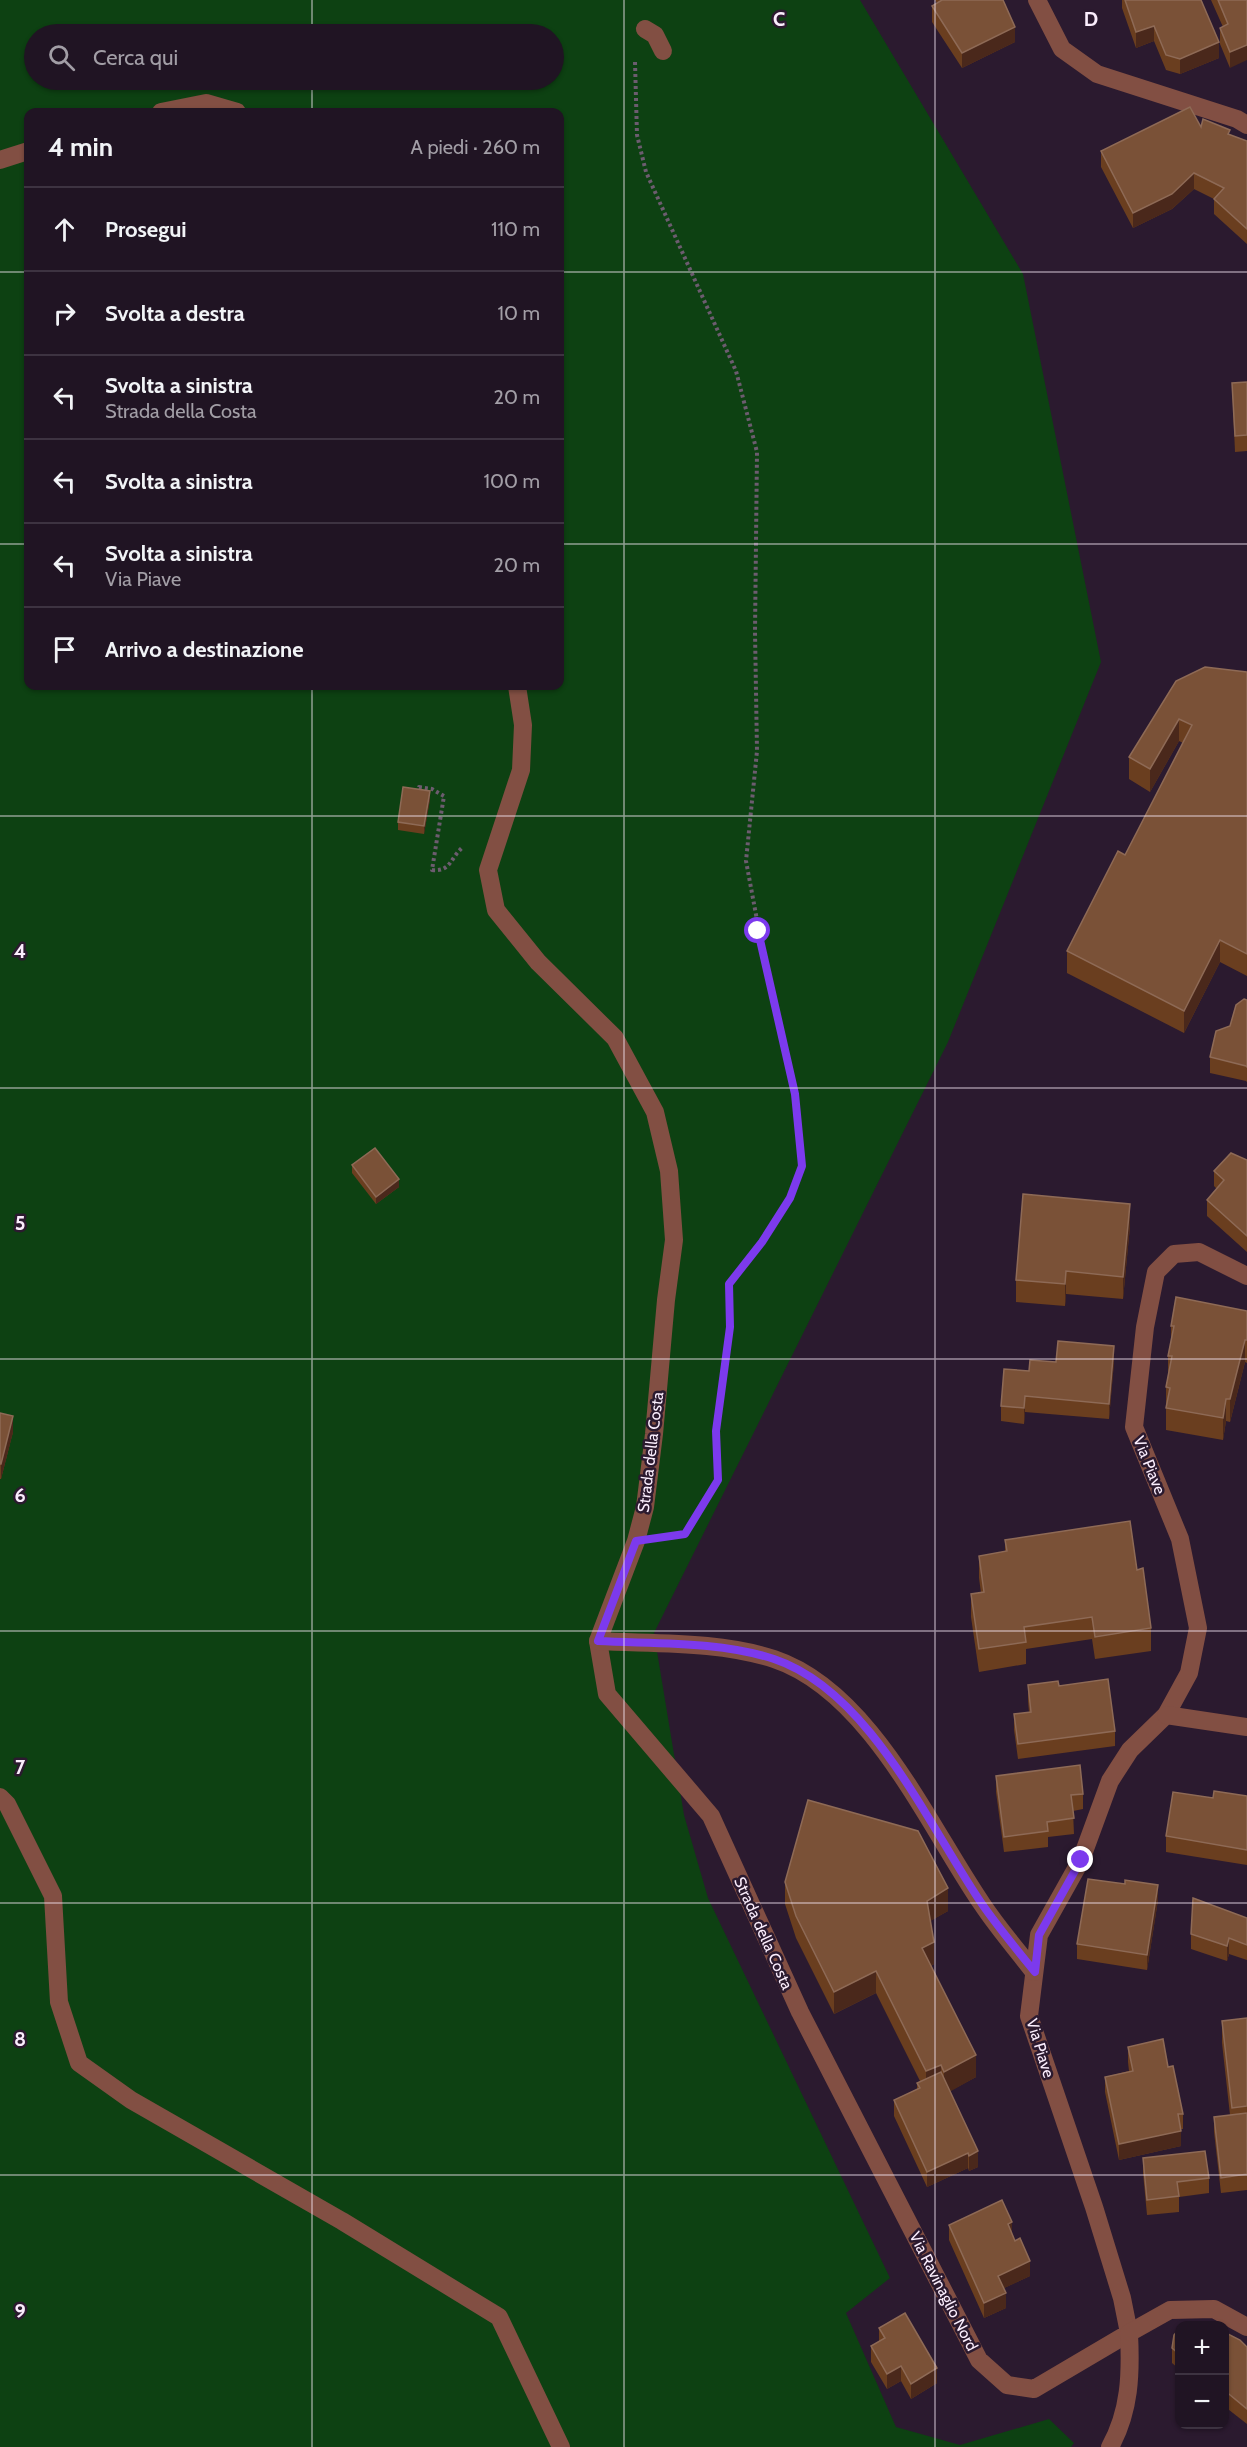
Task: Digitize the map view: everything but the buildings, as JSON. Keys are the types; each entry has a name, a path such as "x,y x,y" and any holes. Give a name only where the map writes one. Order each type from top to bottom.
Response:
{"street":[{"path":"1036,0 1062,49 1097,74 1237,119 1247,125"},
{"path":"645,29 655,35 663,51"},
{"path":"181,108 206,103 223,108"},
{"path":"0,160 24,152"},
{"name":"Strada della Costa","path":"518,690 523,725 521,770 488,870 496,910 538,962 615,1038 655,1112 669,1171 674,1240 648,1486 636,1541 598,1641 608,1694 711,1816 800,2012 895,2195"},
{"name":"Via Piave","path":"1110,2447 1120,2429 1131,2381 1129,2334 1122,2298 1098,2218 1029,2016 1039,1935 1081,1860 1110,1781 1130,1750 1166,1715 1190,1673 1198,1628 1180,1539 1134,1427 1145,1327 1156,1272 1174,1254 1199,1252 1247,1276"},
{"path":"598,1641 708,1646 775,1659 824,1685 866,1727 917,1800 982,1905 1035,1972"},
{"path":"1166,1715 1247,1727"},
{"path":"0,1797 7,1804 53,1896 59,2002 79,2062 131,2100 342,2221 499,2317 561,2447"},
{"name":"Via Ravinaglio Nord","path":"895,2195 979,2360 1007,2385 1034,2389 1170,2310 1214,2309 1247,2327"}],"path":[{"path":"636,1541 685,1534 718,1480 716,1431 730,1327 729,1284 762,1242 790,1198 802,1166 795,1094 769,985 746,861 757,751 755,632 758,452 736,371 646,172 637,135 634,57 645,29"},
{"path":"417,797 418,788 432,789 444,796 432,870 442,871 448,868"}],"green space":[{"path":"0,0 860,0 1023,274 1101,662 948,1042 654,1633 684,1815 708,1898 890,2278 846,2313 896,2427 960,2445 1049,2419 1074,2443 1071,2447 0,2447"}],"route":[{"path":"758,931 795,1094 800,1130 801,1171 790,1198 762,1242 729,1284 730,1327 716,1431 718,1480 685,1534 636,1541 598,1641 708,1646 775,1659 824,1685 866,1727 917,1800 982,1905 1035,1972 1039,1935 1081,1860"}]}
